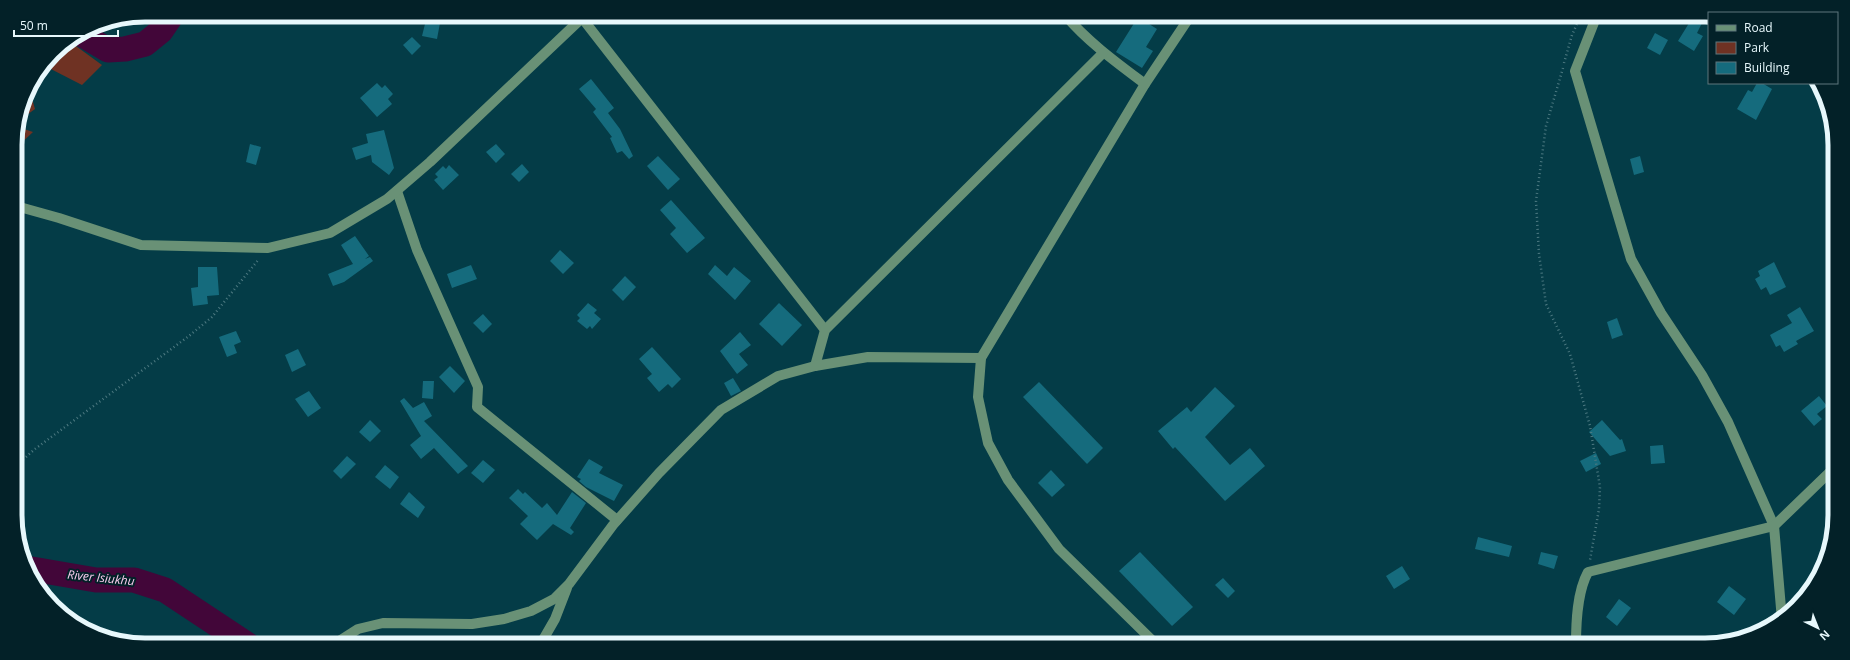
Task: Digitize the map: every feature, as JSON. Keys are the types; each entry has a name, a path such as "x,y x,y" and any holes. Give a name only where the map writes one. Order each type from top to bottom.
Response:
{"street":[{"path":"22,208 59,218 141,245 268,248 330,233 387,199 397,191 578,22"},
{"path":"587,22 825,330"},
{"path":"1071,22 1103,53 1145,84"},
{"path":"1150,638 1059,549 1008,480 988,443 978,397 981,358 1145,84 1186,22"},
{"path":"1593,22 1575,71 1630,259 1661,313 1702,375 1728,422 1774,526 1781,612"},
{"path":"815,366 825,330 1103,53"},
{"path":"397,191 417,250 478,387 477,408 617,520"},
{"path":"345,638 358,630 383,623 472,624 504,619 531,611 554,599 569,584 617,520 659,473 721,410 778,376 815,366 868,357 981,358"},
{"path":"1576,638 1576,624 1583,580 1588,572 1774,526 1828,475"},
{"path":"544,638 555,619 569,584"}],"path":[{"path":"1578,22 1572,35 1546,126 1536,201 1539,254 1546,304 1570,354 1590,426 1600,487 1599,509 1588,572"},
{"path":"22,461 35,449 212,317 268,248"}],"green space":[{"path":"142,22 140,24 113,26"},
{"path":"74,45 102,65 82,85 49,68 58,58"},
{"path":"32,97 35,109 25,116"},
{"path":"23,129 33,132 22,142"}],"building":[{"path":"426,22 440,23 437,39 422,36"},
{"path":"1135,22 1146,22 1157,29 1146,47 1153,51 1142,68 1116,52"},
{"path":"1690,22 1702,22 1697,33 1703,36 1694,51 1678,41"},
{"path":"1655,33 1668,40 1660,55 1647,48"},
{"path":"412,37 421,46 412,55 403,45"},
{"path":"591,79 614,108 608,113 620,129 633,156 629,159 622,151 617,153 610,138 612,137 593,112 596,109 579,89"},
{"path":"377,83 382,88 385,85 393,94 388,99 392,104 377,117 360,98"},
{"path":"1756,84 1764,84 1772,89 1756,120 1737,109 1748,90 1752,92"},
{"path":"384,130 394,168 389,175 372,162 371,155 356,160 352,148 368,143 366,134"},
{"path":"250,144 261,147 256,165 246,162"},
{"path":"496,144 505,154 496,163 486,152"},
{"path":"658,156 680,179 668,190 647,166"},
{"path":"1640,156 1644,172 1634,175 1630,159"},
{"path":"522,164 529,172 519,182 511,174"},
{"path":"449,165 459,175 443,190 434,180 438,177 435,174 443,166 446,169"},
{"path":"671,200 705,238 687,253 670,234 676,228 660,210"},
{"path":"355,236 369,256 365,259 370,257 373,261 344,282 333,286 328,274 353,264 341,245"},
{"path":"560,250 574,263 563,274 550,261"},
{"path":"1774,262 1786,287 1770,295 1766,287 1761,290 1755,279 1760,276 1758,271"},
{"path":"471,265 477,279 452,288 447,274"},
{"path":"715,265 727,276 734,267 751,281 735,300 708,274"},
{"path":"198,267 217,267 219,295 207,296 208,304 193,306 191,288 198,287"},
{"path":"625,276 636,287 623,301 612,290"},
{"path":"588,303 597,310 594,313 601,319 592,329 590,326 587,329 577,321 580,318 577,315"},
{"path":"779,303 802,325 782,346 759,324"},
{"path":"1800,307 1814,331 1796,341 1798,344 1784,352 1780,345 1776,347 1770,335 1792,323 1787,315"},
{"path":"483,314 492,324 483,333 473,323"},
{"path":"1617,318 1623,335 1612,339 1607,322"},
{"path":"236,331 241,342 234,345 237,353 227,357 219,337"},
{"path":"740,332 751,345 739,354 748,365 737,374 720,351"},
{"path":"652,347 681,379 672,388 668,384 659,392 647,378 652,374 639,359"},
{"path":"298,349 306,365 292,372 285,355"},
{"path":"450,366 465,381 454,393 439,377"},
{"path":"733,378 741,391 731,396 724,383"},
{"path":"423,381 434,381 433,399 422,398"},
{"path":"1039,382 1103,448 1087,464 1023,397"},
{"path":"1215,387 1235,406 1205,437 1230,465 1250,448 1265,466 1225,501 1175,447 1173,449 1158,431 1187,407 1191,412"},
{"path":"309,391 321,408 308,417 295,399"},
{"path":"1819,396 1827,406 1817,414 1822,419 1814,426 1801,411"},
{"path":"404,398 413,408 424,402 432,416 424,421 468,466 458,474 434,448 421,459 410,445 421,436 400,401"},
{"path":"370,420 381,431 370,442 359,432"},
{"path":"1602,420 1620,440 1622,439 1626,451 1610,456 1589,432"},
{"path":"1663,445 1665,463 1651,464 1650,446"},
{"path":"1596,453 1601,464 1586,472 1580,461"},
{"path":"347,456 356,464 341,479 333,471"},
{"path":"589,459 603,467 599,473 623,485 614,501 586,487 579,481 581,479 577,477"},
{"path":"483,460 495,470 483,483 471,473"},
{"path":"385,465 399,477 390,489 375,477"},
{"path":"1051,470 1065,485 1052,497 1038,483"},
{"path":"518,489 523,494 525,492 542,508 547,503 557,515 572,492 586,503 570,528 574,532 571,535 553,524 537,540 520,524 528,516 509,498"},
{"path":"409,492 425,507 418,518 400,504"},
{"path":"1478,537 1512,546 1509,557 1475,549"},
{"path":"1140,552 1193,607 1172,626 1119,571"},
{"path":"1541,552 1558,556 1554,569 1538,564"},
{"path":"1402,566 1410,579 1394,589 1386,576"},
{"path":"1223,578 1235,591 1228,598 1215,585"},
{"path":"1729,586 1746,599 1734,615 1717,602"},
{"path":"1619,599 1631,608 1617,626 1606,617"}],"waterway":[{"name":"River Isiukhu","path":"87,37 108,50 125,49 145,44 161,31 167,22"},
{"name":"River Isiukhu","path":"35,570 96,580 134,580 165,590 237,638"}]}
